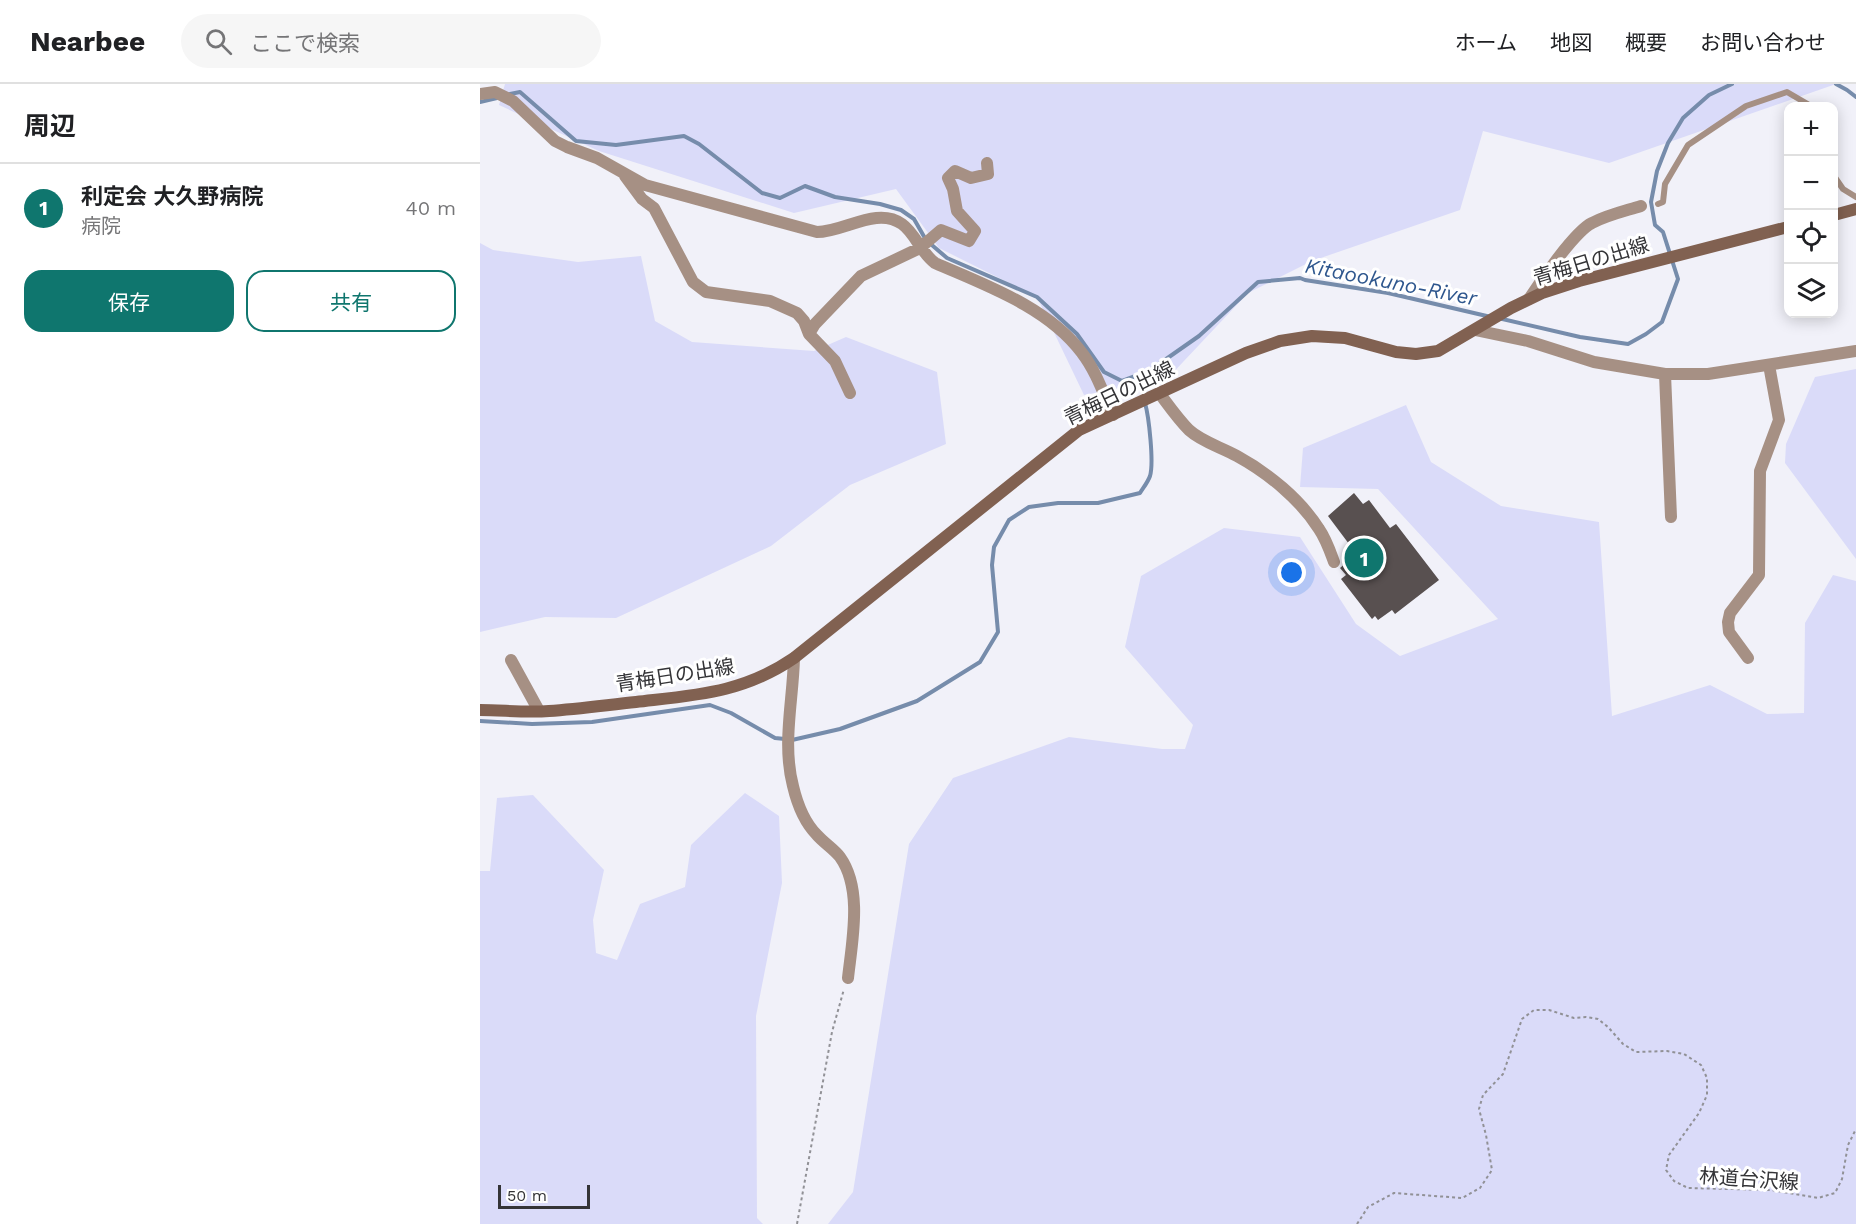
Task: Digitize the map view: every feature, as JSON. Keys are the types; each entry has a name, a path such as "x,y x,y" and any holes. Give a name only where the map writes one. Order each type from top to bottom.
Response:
{"main road":[{"path":"1838,214 1856,209"},
{"name":"青梅日の出線","path":"480,710 539,711 676,697 723,690 752,682 775,672 1079,430 1246,353 1280,341 1312,336 1345,338 1396,352 1416,354 1438,351 1504,312 1542,293 1579,281 1784,228"}],"street":[{"path":"480,94 495,92 513,101 555,141 597,158 645,185 817,232 828,232 864,220 890,218 903,225 928,258 935,263 1011,297 1056,327 1083,354 1113,415"},
{"path":"809,334 815,324 861,276 920,248 940,230 969,241 975,231 957,211 953,189 948,178 954,171 971,178 987,174 987,163"},
{"path":"623,173 642,199 654,208 693,282 706,292 770,301 797,313 804,321 809,334 835,361 850,393"},
{"path":"1529,299 1575,237 1590,224 1641,206"},
{"path":"1475,330 1528,341 1594,362 1665,374 1708,374 1856,351"},
{"path":"1748,658 1729,632 1728,622 1730,613 1759,575 1760,471 1779,420 1769,365"},
{"path":"1665,374 1671,517"},
{"path":"1155,396 1190,431 1206,442 1248,462 1274,481 1305,509 1320,530 1334,562"},
{"path":"794,658 788,748 793,786 806,820 816,834 839,855 850,875 853,895 853,936 848,978"},
{"path":"511,660 539,711"}],"lane":[{"path":"1658,204 1663,202 1665,184 1688,145 1746,106 1787,92 1804,102"},
{"path":"1838,182 1843,189 1856,197"}],"path":[{"path":"797,1224 832,1032 848,978"},
{"name":"林道台沢線","path":"1357,1224 1368,1207 1394,1193 1462,1198 1480,1188 1492,1170 1479,1109 1483,1095 1503,1074 1522,1019 1534,1010 1549,1010 1574,1018 1598,1019 1623,1044 1636,1052 1667,1051 1684,1054 1701,1065 1707,1078 1707,1095 1699,1113 1669,1155 1666,1170 1674,1181 1688,1188 1771,1190 1818,1198 1835,1193 1842,1179 1848,1145 1856,1129"}],"shaded area":[{"path":"505,84 1836,84 1609,163 1483,131 1460,210 1312,261 1248,293 1167,379 1084,395 1037,297 939,248 896,189 794,213 599,151 499,105"},
{"path":"480,243 493,250 578,262 641,256 655,321 692,342 814,351 846,337 937,372 946,444 850,485 771,546 616,618 545,617 480,632"},
{"path":"1856,369 1856,559 1785,463 1786,444 1815,377"},
{"path":"1406,405 1431,462 1501,506 1599,522 1612,716 1710,685 1767,714 1804,713 1805,623 1833,575 1856,581 1856,1224 828,1224 853,1192 909,844 953,778 1069,737 1162,749 1185,749 1193,725 1125,647 1141,576 1224,528 1300,537 1356,624 1400,656 1498,619 1378,489 1300,487 1303,448"},
{"path":"745,793 779,816 782,883 756,1016 757,1218 763,1224 480,1224 480,871 490,871 497,798 533,795 604,870 593,920 596,953 617,960 640,904 685,887 691,845"}],"building":[{"path":"1354,493 1363,504 1369,500 1390,528 1396,524 1439,580 1395,614 1392,610 1378,620 1375,616 1372,619 1341,579 1346,575 1340,568 1353,557 1346,547 1349,544 1328,516"}],"waterway":[{"name":"Kitaookuno-River","path":"1498,318 1580,337 1628,344 1662,322 1678,279 1663,232 1655,225 1651,202 1657,171 1668,143 1683,118 1709,95 1732,84"},
{"name":"Kitaookuno-River","path":"1836,84 1856,97"},
{"path":"510,94 520,92 576,141 616,145 684,136 699,144 762,193 780,198 805,186 835,197 880,204 901,210 914,219 926,240 947,258 1037,297 1077,334 1104,372 1122,381 1149,371"},
{"path":"480,102 497,98"},
{"name":"Kitaookuno-River","path":"1144,396 1149,371 1199,336 1258,282 1300,278 1388,293 1491,317"},
{"name":"Kitaookuno-River","path":"792,740 840,729 917,701 980,662 998,632 992,565 994,547 1009,520 1029,507 1058,503 1098,503 1140,493 1151,470 1151,440 1145,403"},
{"name":"Kitaookuno-River","path":"480,721 532,724 592,722 710,705 731,713 775,738 785,739"}],"place":[{"name":"利定会 大久野病院","path":"1364,558"}]}
